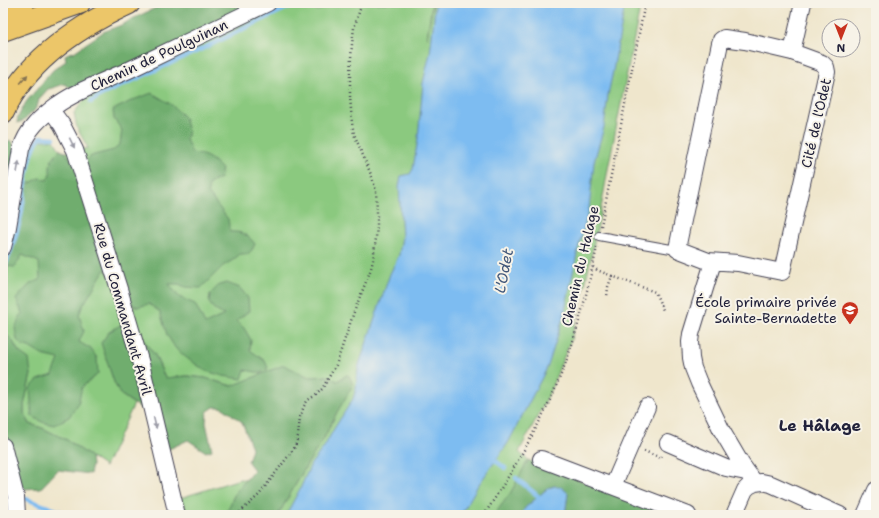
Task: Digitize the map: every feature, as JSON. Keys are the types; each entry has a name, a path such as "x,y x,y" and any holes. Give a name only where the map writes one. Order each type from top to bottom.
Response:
{"main road":[{"path":"3,10 23,3"},
{"path":"3,30 79,3"},
{"path":"3,112 26,77 39,62 57,46 94,21 128,3"}],"street":[{"name":"Chemin de Poulguinan","path":"3,247 8,227 21,149 28,132 34,125 58,104 74,95 268,3"},
{"path":"792,52 803,3"},
{"name":"Cité de l'Odet","path":"724,38 745,41 792,52 822,63 826,67 827,72 782,272 738,263 703,260 676,249 721,40 724,38"},
{"name":"Rue du Commandant Avril","path":"51,110 62,125 75,150 123,302 141,364 177,515"},
{"path":"713,262 691,334 691,358 695,374 722,431 751,477 749,486 745,490 734,515"},
{"path":"613,486 647,407"},
{"path":"668,442 726,468 771,484 840,515"},
{"path":"3,446 16,497 17,515"},
{"path":"541,459 688,515"},
{"path":"865,515 876,490"}],"lane":[{"name":"Cité de l'Odet","path":"599,236 676,249"}],"path":[{"path":"237,515 259,495 295,447 300,417 304,406 308,400 322,389 336,365 354,312 371,269 377,225 376,191 372,177 354,134 350,96 350,72 354,28 362,3"},
{"name":"Chemin du Halage","path":"484,515 523,452 537,425 559,378 573,340 599,236 644,3"},
{"path":"592,266 597,270 655,292 663,310"},
{"path":"607,297 608,287 612,276"},
{"path":"631,445 661,458 668,442"}],"green space":[{"path":"166,3 284,3 239,27 198,43 85,99 73,87 69,87 65,84 48,89 39,99 34,111 23,121 17,123 18,117 26,102 53,70 66,61 65,55 74,52 103,32 124,24"},
{"path":"284,3 312,3 317,11 326,7 329,3 432,3 427,38 433,3 515,3 348,515 278,515 324,438 336,414 350,377 347,375 337,381 327,376 232,386 205,378 187,376 165,378 155,355 108,364 120,394 134,404 105,467 67,440 30,424 24,413 24,405 31,374 12,340 3,331 3,276 10,262 20,210 29,148 38,140 54,140 60,150 65,152 88,148 77,128 74,113 85,99 198,43 239,27"},
{"path":"586,3 641,3 599,220 571,340 547,398 519,452 532,465 665,515 430,515"},
{"path":"152,93 172,105 184,117 188,131 186,139 192,153 208,158 222,169 220,178 209,184 208,193 228,219 230,232 244,234 255,244 248,254 240,254 223,266 201,288 185,287 179,284 169,284 179,297 195,304 205,324 224,315 215,310 209,303 210,294 219,285 227,283 240,288 248,298 249,311 236,321 244,328 251,340 250,350 265,361 268,368 261,373 245,370 242,379 206,371 176,349 167,335 160,312 149,304 137,307 126,300 105,269 82,307 79,315 84,331 79,342 91,349 97,358 98,374 82,387 78,404 69,417 54,425 42,422 32,416 30,388 38,380 53,375 59,359 42,355 29,347 22,345 17,340 15,328 22,313 16,299 31,283 40,280 39,262 22,255 15,267 3,266 3,154 5,146 9,140 13,143 16,153 8,187 28,184 40,178 47,180 50,174 50,165 52,160 60,150 65,152 74,164 85,162 94,155 114,150 120,144 122,130 114,119 113,110"},
{"path":"122,324 142,338 155,355 165,378 187,376 205,378 232,386 284,365 309,377 327,376 337,381 347,375 350,377 353,385 324,438 278,515 226,515 235,493 254,470 248,462 252,448 242,422 223,408 214,407 207,412 206,423 212,450 206,452 188,440 167,450 148,413 120,394 114,382 101,343 109,332"},
{"path":"3,331 12,340 19,352 29,359 31,374 24,405 24,413 30,424 67,440 91,457 92,465 90,474 58,470 41,488 23,489 3,486"},
{"path":"528,460 671,515 565,515 568,493 555,486 548,488 525,508 521,515 494,515 511,492"},
{"path":"240,479 246,480 235,493 226,515 183,515 180,498"}],"water":[{"name":"L'Odet","path":"435,3 625,3 608,95 604,127 594,162 589,209 578,249 564,315 548,366 508,443 477,487 461,515 286,515 311,464 324,447 353,399 356,389 359,365 390,274 399,255 402,237 399,187 401,176 410,174 413,169 418,138 423,83 430,53"},
{"path":"555,486 561,487 568,493 565,515 521,515 525,508 548,488"}],"waterway":[{"path":"91,102 101,95 204,48 297,3"},
{"path":"3,270 14,243 32,153 40,137 54,138"},
{"path":"492,458 505,468"},
{"path":"516,478 538,496"},
{"path":"26,499 70,515"}],"place":[{"name":"École primaire privée Sainte-Bernadette","path":"850,325"}],"district":[{"name":"Le Hâlage","path":"820,425"}]}
